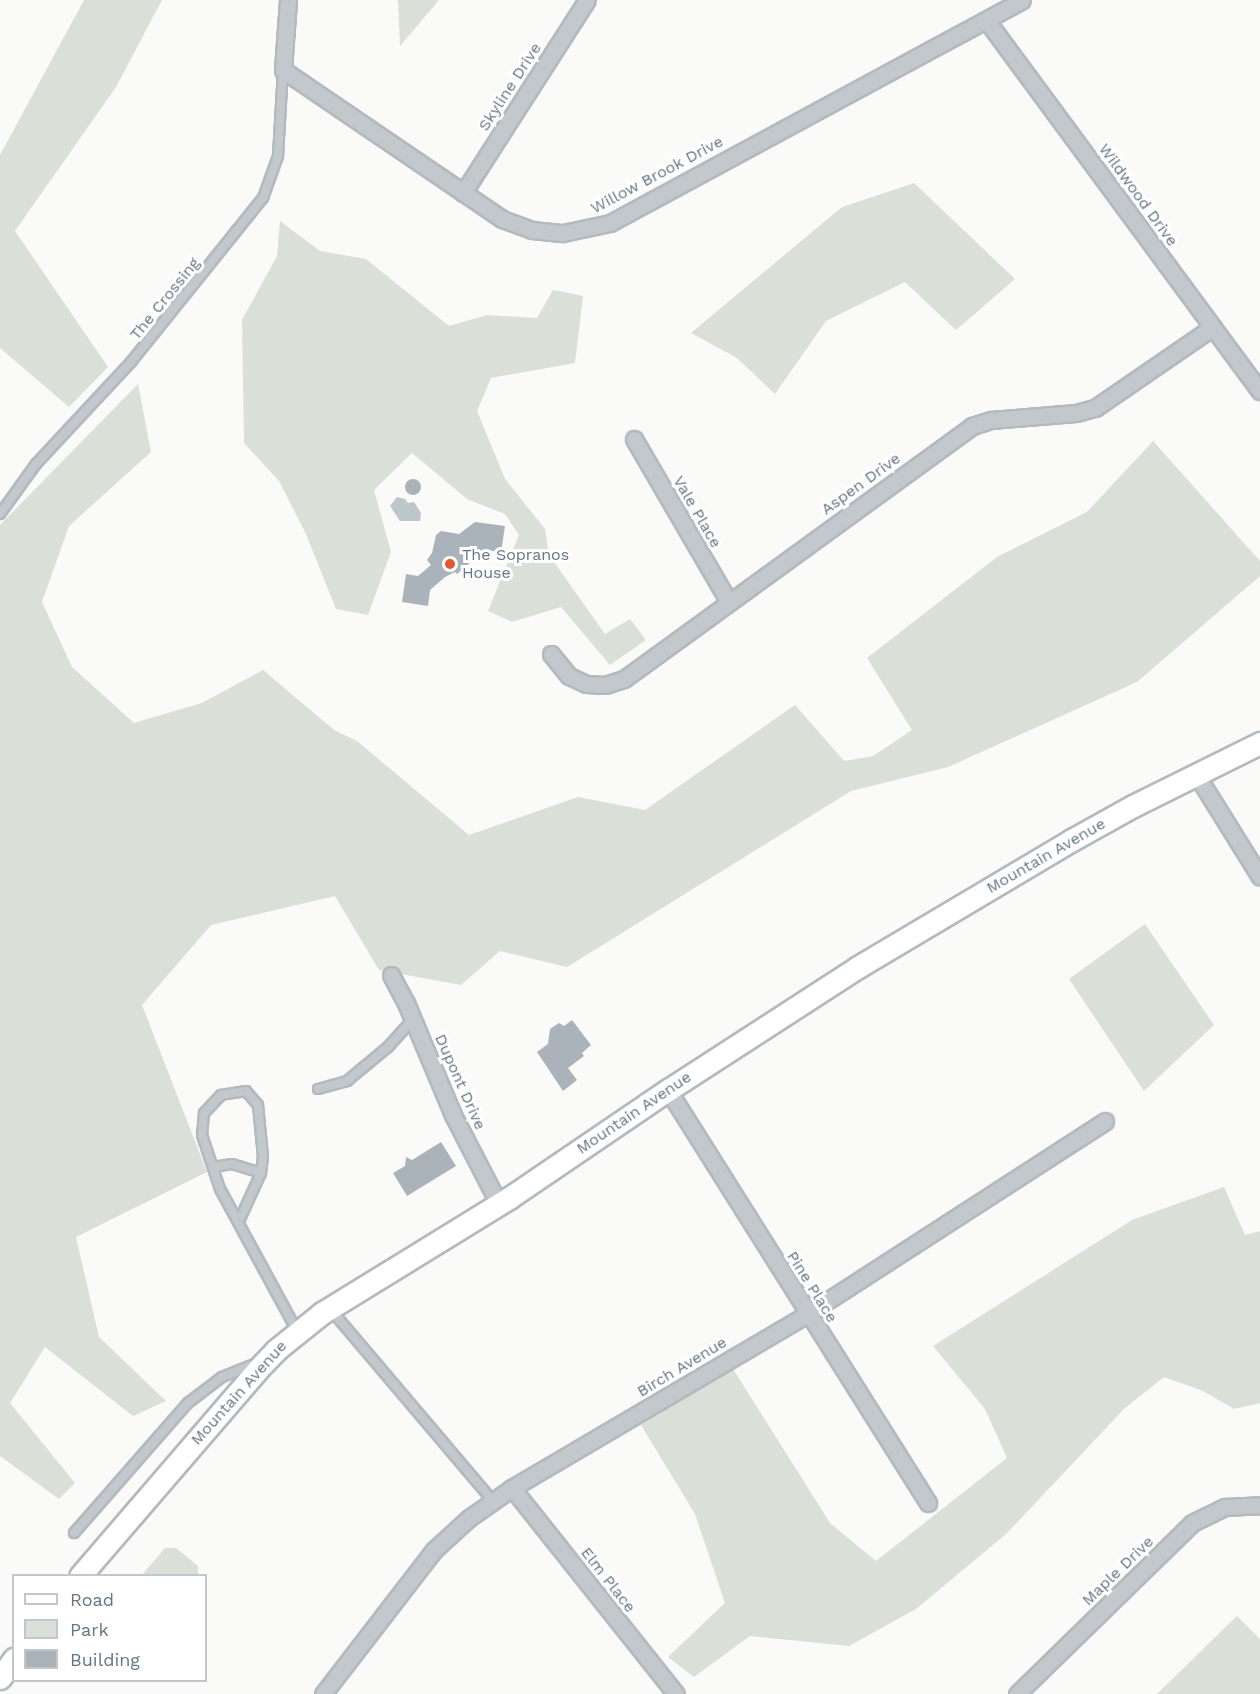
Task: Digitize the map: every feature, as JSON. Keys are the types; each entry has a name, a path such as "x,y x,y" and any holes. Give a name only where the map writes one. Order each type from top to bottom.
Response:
{"street":[{"path":"283,70 288,0"},
{"name":"Skyline Drive","path":"463,193 587,0"},
{"name":"Willow Brook Drive","path":"283,70 502,219 532,230 563,233 595,228 617,219 747,147 987,21 1022,0"},
{"name":"Wildwood Drive","path":"987,21 1260,391"},
{"name":"Aspen Drive","path":"551,654 569,676 577,681 595,685 614,683 624,679 972,426 991,420 1076,413 1095,408 1213,327"},
{"name":"Vale Place","path":"634,439 729,602"},
{"name":"Mountain Avenue","path":"81,1574 267,1359 297,1331 330,1308 499,1204 668,1090 937,919 1078,836 1260,743"},
{"path":"1196,774 1260,877"},
{"name":"Dupont Drive","path":"391,975 413,1019 453,1115 499,1204"},
{"name":"Pine Place","path":"668,1090 928,1503"},
{"name":"Birch Avenue","path":"323,1694 434,1550 468,1518 512,1488 807,1314 1105,1121"},
{"name":"Elm Place","path":"512,1488 676,1694"},
{"name":"Maple Drive","path":"1017,1694 1192,1523 1225,1507 1260,1505"},
{"path":"0,1678 12,1662"}],"lane":[{"name":"The Crossing","path":"0,514 36,464 130,362 263,198 278,156 283,70"},
{"path":"318,1089 347,1081 388,1047 413,1019"},
{"path":"239,1221 261,1173 263,1157 258,1104 246,1091 221,1095 204,1113 202,1135 220,1189 297,1331"},
{"path":"213,1167 232,1164 261,1173"},
{"path":"330,1308 493,1501"},
{"path":"74,1533 188,1403 222,1377 267,1359"}],"green space":[{"path":"84,0 162,0 116,87 15,231 108,367 69,407 0,348 0,155"},
{"path":"398,0 439,0 400,46"},
{"path":"914,183 1015,279 956,330 905,282 826,321 775,394 737,358 691,333 842,207"},
{"path":"280,221 320,251 366,259 449,326 487,315 537,318 553,290 583,296 575,363 491,378 477,411 505,479 545,529 549,555 605,634 630,619 646,640 610,665 561,607 512,622 488,611 519,535 505,514 467,499 412,453 374,490 391,552 368,615 336,609 306,534 279,481 244,443 242,320 277,256"},
{"path":"138,384 151,452 69,526 42,602 72,667 134,723 202,703 263,670 334,730 357,741 469,835 578,797 645,810 795,705 844,761 873,756 912,730 867,658 997,557 1087,512 1153,441 1260,561 1260,576 1137,682 948,767 851,791 567,967 500,951 461,985 379,970 335,896 211,925 142,1005 207,1172 76,1237 99,1337 166,1401 133,1416 45,1347 10,1403 75,1483 59,1499 0,1456 0,525"},
{"path":"1145,924 1214,1025 1144,1091 1069,979"},
{"path":"1224,1187 1245,1235 1260,1231 1260,1403 1234,1409 1203,1391 1164,1377 1125,1408 1006,1534 916,1609 849,1646 750,1636 694,1677 668,1657 725,1603 695,1514 641,1425 733,1369 830,1523 876,1561 1007,1458 985,1409 933,1346 1132,1220"},
{"path":"165,1548 176,1548 198,1566 198,1574 143,1574"},
{"path":"1237,1616 1260,1639 1260,1694 1157,1694"}],"shaded area":[{"path":"397,497 405,499 408,503 414,502 421,513 420,521 400,521 390,506"}],"building":[{"path":"413,479 419,481 421,487 419,493 413,495 407,493 405,487 407,481"},
{"name":"The Sopranos House","path":"475,522 505,526 501,552 485,550 457,574 455,572 445,577 430,590 428,606 402,602 406,574 418,576 431,565 427,560 432,553 436,535 441,531 459,534"},
{"path":"572,1020 591,1045 582,1053 584,1056 568,1068 577,1080 563,1091 537,1052 548,1044 550,1029 559,1023 564,1026"},
{"path":"441,1142 456,1166 407,1196 393,1173 405,1166 406,1157 412,1160"}],"place":[{"name":"The Sopranos House","path":"450,564"}]}
